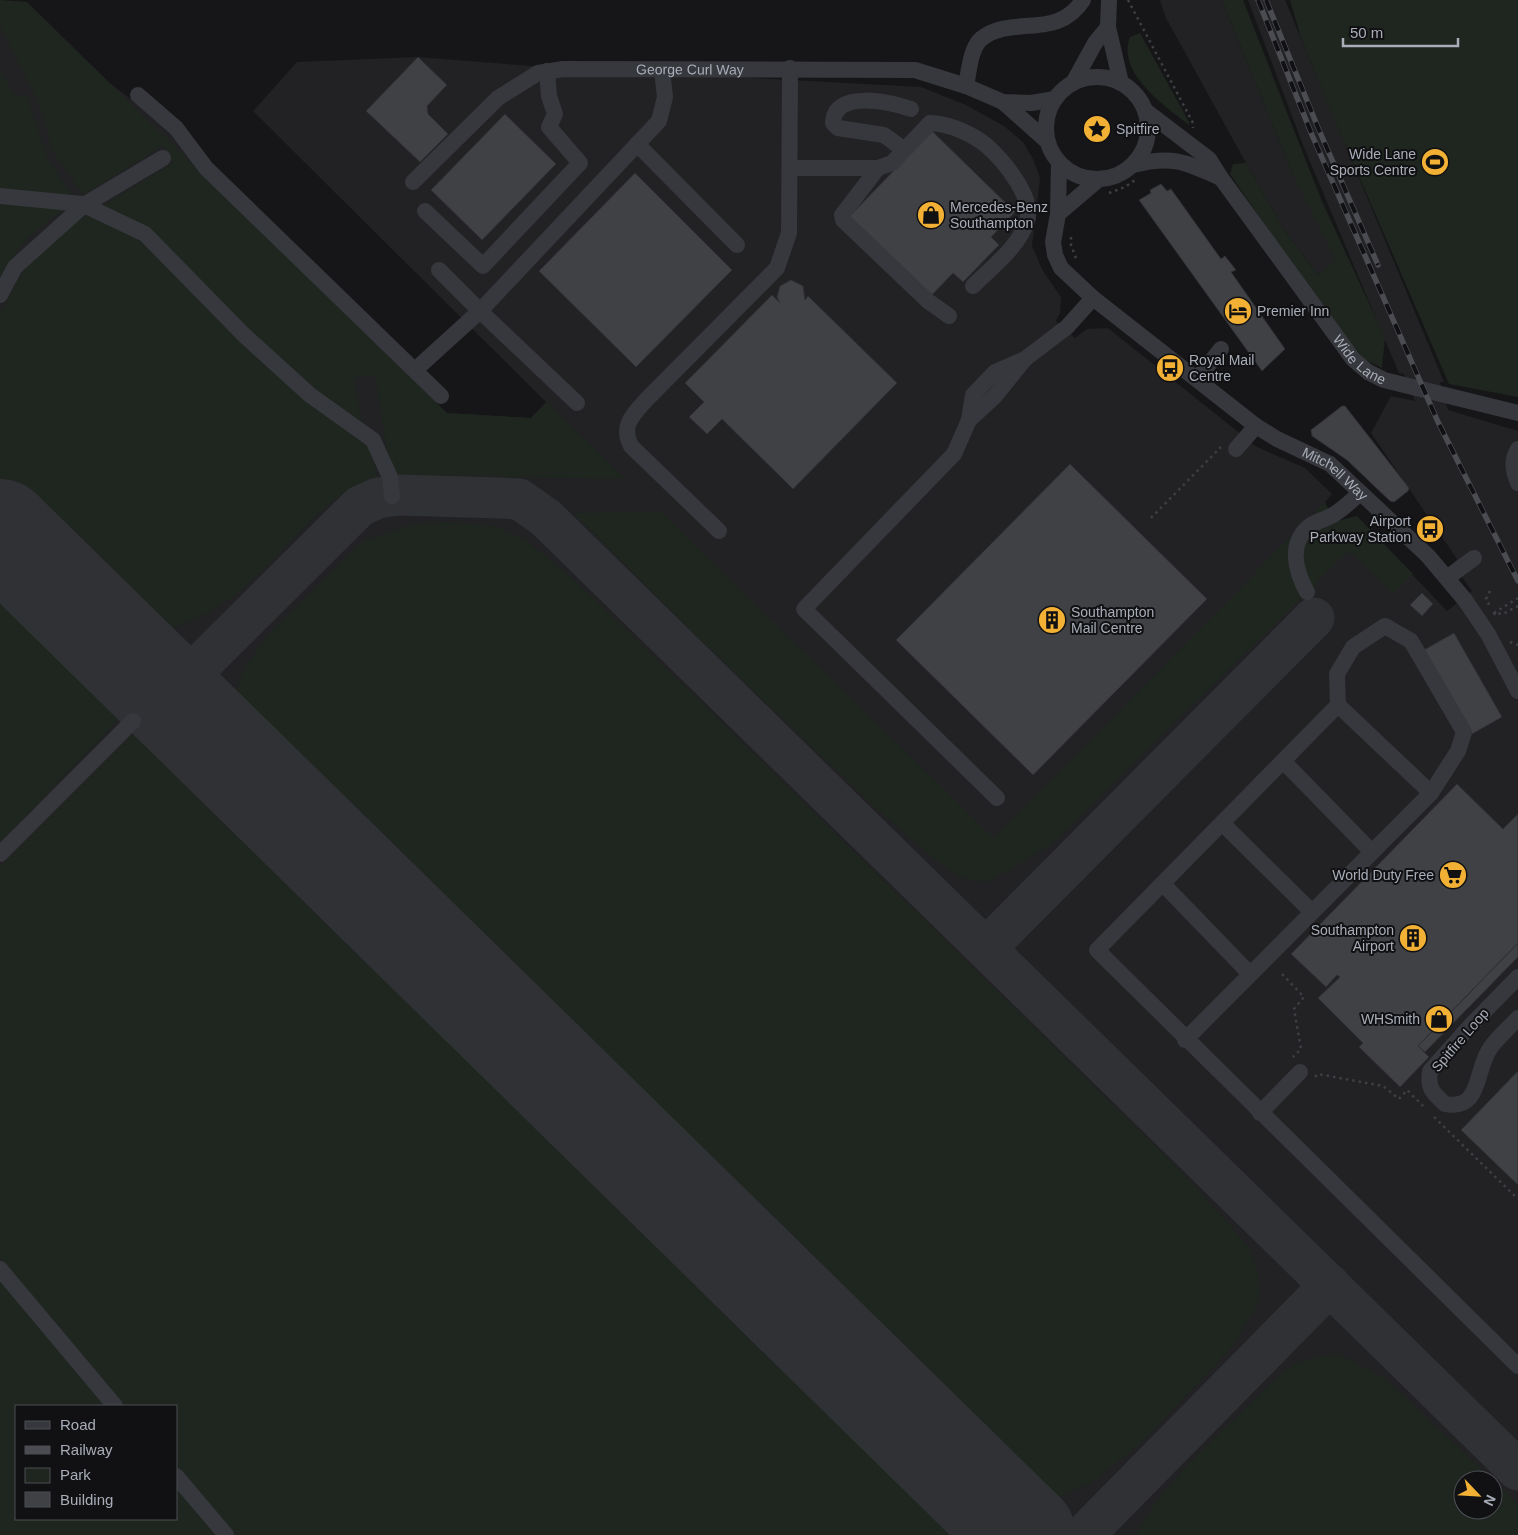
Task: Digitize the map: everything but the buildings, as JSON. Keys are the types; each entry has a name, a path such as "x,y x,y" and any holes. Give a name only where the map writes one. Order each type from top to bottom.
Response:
{"street":[{"path":"966,86 971,56 981,39 998,31 1061,21 1076,11 1083,0"},
{"path":"1109,0 1108,27 1121,83"},
{"path":"1101,187 1059,163 1048,142 1047,123 1055,99 1073,83 1095,43 1108,27"},
{"path":"719,531 631,446 627,438 626,429 628,420 647,399 777,268 790,232 790,68"},
{"name":"George Curl Way","path":"413,182 498,98 538,73 563,69 790,68 915,70 966,86 1003,102 1048,142"},
{"path":"415,370 480,311 659,122 666,97 662,70"},
{"path":"425,211 482,266 503,247 580,163 548,127 555,114 549,96 548,71"},
{"path":"1073,83 1089,78 1106,78 1121,83 1140,100 1146,111 1148,125 1147,140 1136,171"},
{"path":"138,95 176,128 206,168 441,396"},
{"name":"George Curl Way","path":"1003,102 1031,103 1055,99"},
{"path":"903,150 884,135 838,128 833,123 833,116 843,103 850,101 883,102 911,109"},
{"name":"Wide Lane","path":"1146,111 1209,159 1354,359 1368,372 1384,380 1518,413"},
{"path":"790,168 878,168 892,163 930,123 943,124 962,130 986,146 1007,169 1026,198 1029,208 1028,220 1021,234 1010,249 974,286"},
{"path":"637,144 737,245"},
{"path":"0,295 15,267 84,205 164,158"},
{"path":"1058,214 1101,187 1111,178 1136,171 1158,159 1177,160 1221,178"},
{"name":"Mitchell Way","path":"1059,163 1058,214 1053,242 1055,255 1061,268 1094,298 1256,426 1276,439 1330,464 1428,556 1447,578 1488,634 1518,691"},
{"path":"878,168 842,215 843,220 928,302 949,316"},
{"path":"0,196 84,205 145,234 244,335 310,395 373,440 390,477 392,496"},
{"path":"503,247 524,264"},
{"path":"439,270 520,351 577,403"},
{"path":"997,798 804,609 954,454 969,420 973,395 992,375 1025,359 1068,327 1094,298"},
{"path":"1197,379 1221,349"},
{"path":"1232,444 1256,426"},
{"path":"1518,449 1514,456 1513,466 1518,484"},
{"path":"1307,592 1296,567 1296,547 1300,536 1312,525 1344,508 1360,492"},
{"path":"1447,578 1474,558"},
{"path":"1185,1040 1431,793 1458,752 1464,732 1410,641 1385,626 1352,647 1337,674 1338,705 1431,793"},
{"path":"1338,705 1097,950 1185,1040 1518,1366"},
{"path":"0,854 132,721"},
{"path":"1283,762 1372,852"},
{"path":"1222,823 1312,912"},
{"path":"1162,884 1250,974"},
{"name":"Spitfire Loop","path":"1518,977 1471,1025 1430,1071 1428,1080 1430,1090 1445,1104 1453,1106 1464,1104 1476,1087 1483,1061 1491,1047 1518,1018"},
{"path":"1260,1113 1300,1071"},
{"path":"0,1269 114,1405"},
{"path":"178,1478 226,1535"}],"path":[{"path":"1128,0 1193,123 1192,134"},
{"path":"1101,187 1125,187 1136,171"},
{"path":"1071,228 1071,245 1082,268"},
{"path":"1151,518 1232,444"},
{"path":"1488,634 1499,628 1494,613 1486,599 1490,591"},
{"path":"1494,613 1500,607 1518,598"},
{"path":"1494,613 1503,614 1518,606"},
{"path":"1282,974 1304,997 1294,1009 1301,1049 1300,1071 1383,1086 1399,1099 1407,1090 1518,1199"}],"shaded area":[{"name":"Southampton Airport","path":"0,0 161,122 259,230 447,413 531,418 546,402 253,111 297,62 418,57 531,66 921,87 966,105 1004,126 1023,142 1033,159 1040,178 1032,246 1043,271 1061,297 1060,313 1056,321 1075,338 1087,329 1108,328 1257,447 1305,468 1332,494 1325,502 1334,522 1357,516 1447,611 1472,591 1453,565 1457,559 1371,433 1391,396 1415,401 1404,374 1399,373 1303,145 1248,0 1285,0 1444,382 1440,382 1448,410 1518,431 1518,1535 0,1535"},
{"path":"1160,0 1222,0 1293,175 1337,260 1318,275 1285,231 1166,18"}],"green space":[{"path":"0,0 27,2 447,413 531,418 547,402 626,479 400,475 395,473 389,464 375,375 354,378 363,427 300,381 160,243 97,209 173,163 163,146 83,195 52,150 43,115 0,25"},
{"path":"1222,0 1243,0 1321,199 1385,338 1382,368 1364,359 1314,297 1230,174 1233,164 1246,163 1285,231 1318,275 1336,260 1293,175"},
{"name":"Wide Lane Sports Centre","path":"1290,0 1518,0 1518,397 1449,384 1332,114 1301,38"},
{"path":"1140,33 1189,125 1156,98 1136,76 1130,63 1128,50 1130,37"},
{"path":"0,69 15,97 26,93 47,157 72,195 67,198 0,192"},
{"path":"0,200 65,209 27,239 0,279"},
{"path":"87,215 125,229 145,244 368,444 378,478 359,485 325,507 266,567 230,599 208,613 158,632 0,476 0,313 23,271 50,241"},
{"path":"1325,502 1334,522 1357,516 1413,574 1393,594 1349,551 1051,845 988,882 974,881 958,876 943,866 879,811 733,672 573,513 661,512 994,838"},
{"path":"446,522 495,526 528,542 569,575 1182,1172 1249,1247 1257,1269 1260,1292 1256,1307 1234,1345 1140,1444 1091,1483 1049,1501 236,704 238,685 246,665 272,630 363,541 413,524"},
{"path":"0,594 124,714 0,843"},
{"path":"140,727 964,1535 231,1535 178,1471 178,1405 123,1405 0,1257 0,867"},
{"path":"0,1277 108,1405 15,1405 15,1520 178,1520 178,1488 218,1535 0,1535"},
{"path":"1339,1354 1387,1380 1482,1470 1453,1470 1453,1520 1503,1520 1503,1490 1518,1504 1518,1535 1135,1535 1170,1484 1262,1391 1298,1363 1318,1357"}],"taxiway":[{"path":"168,697 360,506 378,498 398,495 519,499 546,518 1518,1470"},
{"path":"986,948 1314,618"},
{"path":"1084,1535 1330,1285"}],"runway":[{"path":"0,531 1024,1535"}],"railway":[{"path":"1258,0 1312,135 1438,422 1518,581"},
{"path":"1266,0 1319,130 1378,265"}],"place":[{"name":"Spitfire","path":"1097,129"},
{"name":"Wide Lane Sports Centre","path":"1435,162"},
{"name":"Mercedes-Benz Southampton","path":"931,215"},
{"name":"Premier Inn","path":"1238,311"},
{"name":"Royal Mail Centre","path":"1170,368"},
{"name":"Airport Parkway Station","path":"1430,529"},
{"name":"Southampton Mail Centre","path":"1052,620"},
{"name":"World Duty Free","path":"1453,875"},
{"name":"Southampton Airport","path":"1413,938"},
{"name":"WHSmith","path":"1439,1019"}]}
